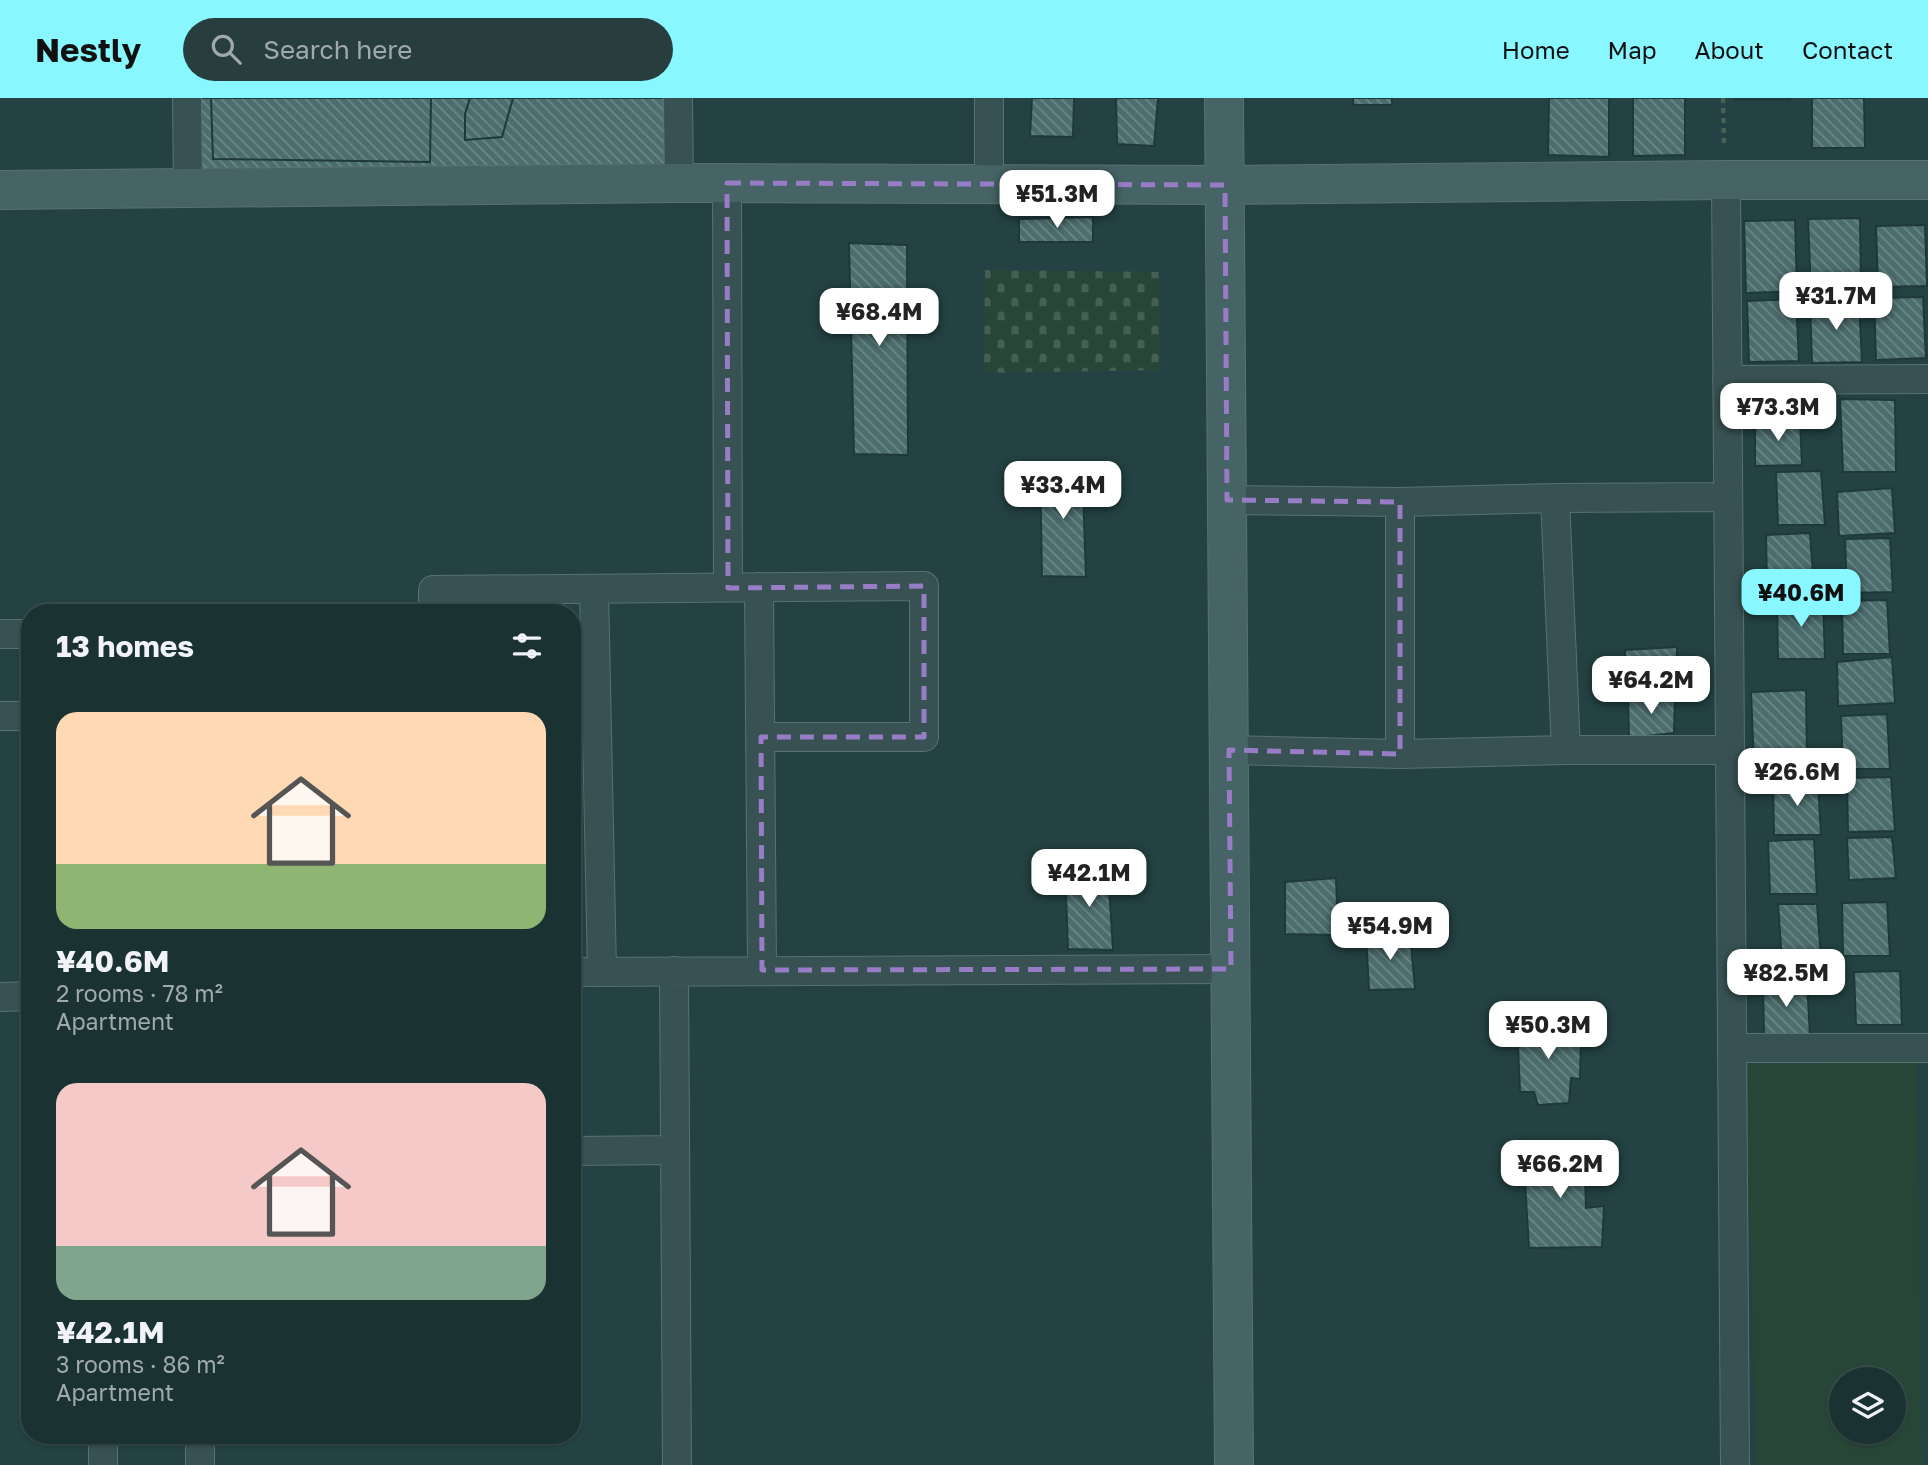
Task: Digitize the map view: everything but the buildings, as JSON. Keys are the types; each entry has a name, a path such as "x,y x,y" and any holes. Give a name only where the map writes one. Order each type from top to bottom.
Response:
{"street":[{"path":"187,98 188,189"},
{"path":"678,98 679,183"},
{"path":"989,98 989,184"},
{"path":"1224,98 1234,1465"},
{"path":"1726,180 1735,1465"},
{"path":"0,190 679,183 1225,185 1928,180"},
{"path":"727,183 728,588"},
{"path":"1727,380 1928,379"},
{"path":"1227,500 1400,502 1728,497"},
{"path":"1555,498 1566,750"},
{"path":"1400,502 1400,754"},
{"path":"433,604 433,590 924,586 924,737 761,737"},
{"path":"759,587 762,970"},
{"path":"594,589 602,972"},
{"path":"0,634 21,634"},
{"path":"0,716 21,716"},
{"path":"1229,750 1400,754 1730,750"},
{"path":"581,972 1231,969"},
{"path":"674,971 677,1465"},
{"path":"0,997 21,996"},
{"path":"1732,1048 1928,1048"},
{"path":"581,1151 674,1150"},
{"path":"103,1444 103,1465"},
{"path":"200,1444 200,1465"}],"path":[{"path":"1723,98 1726,180"}],"highlighted area":[{"path":"727,183 1225,185 1227,500 1400,502 1400,754 1229,750 1231,969 762,970 761,737 924,737 924,586 728,588"}],"green space":[{"path":"985,270 1159,272 1161,370 984,373"},
{"path":"1917,1062 1922,1465 1756,1465 1746,1064"}]}
